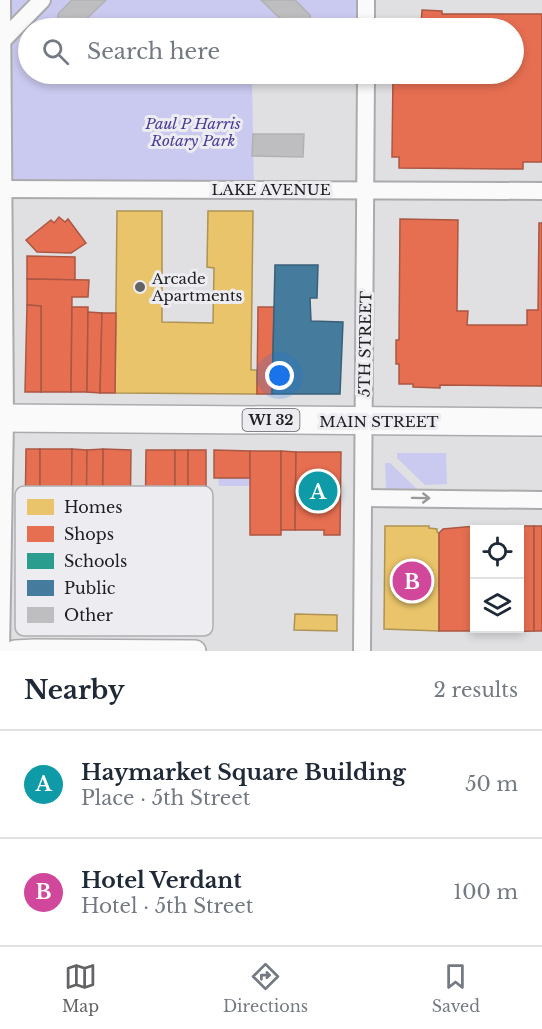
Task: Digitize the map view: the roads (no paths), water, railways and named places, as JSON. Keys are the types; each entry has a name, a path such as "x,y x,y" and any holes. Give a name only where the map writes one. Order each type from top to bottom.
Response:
{"main road":[{"name":"MAIN STREET","path":"3,418 542,422"}],"street":[{"path":"1,651 2,0"},
{"path":"24,18 42,0"},
{"path":"366,0 366,18"},
{"path":"3,40 18,25"},
{"name":"5TH STREET","path":"362,651 366,84"},
{"name":"LAKE AVENUE","path":"2,189 542,191"},
{"path":"363,498 542,500"},
{"path":"15,651 195,651"}],"place":[{"name":"Arcade Apartments","path":"140,287"},
{"name":"Haymarket Square Building","path":"318,491"},
{"name":"Hotel Verdant","path":"412,581"}],"park label":[{"name":"Paul P Harris Rotary Park","path":"193,132"}]}
